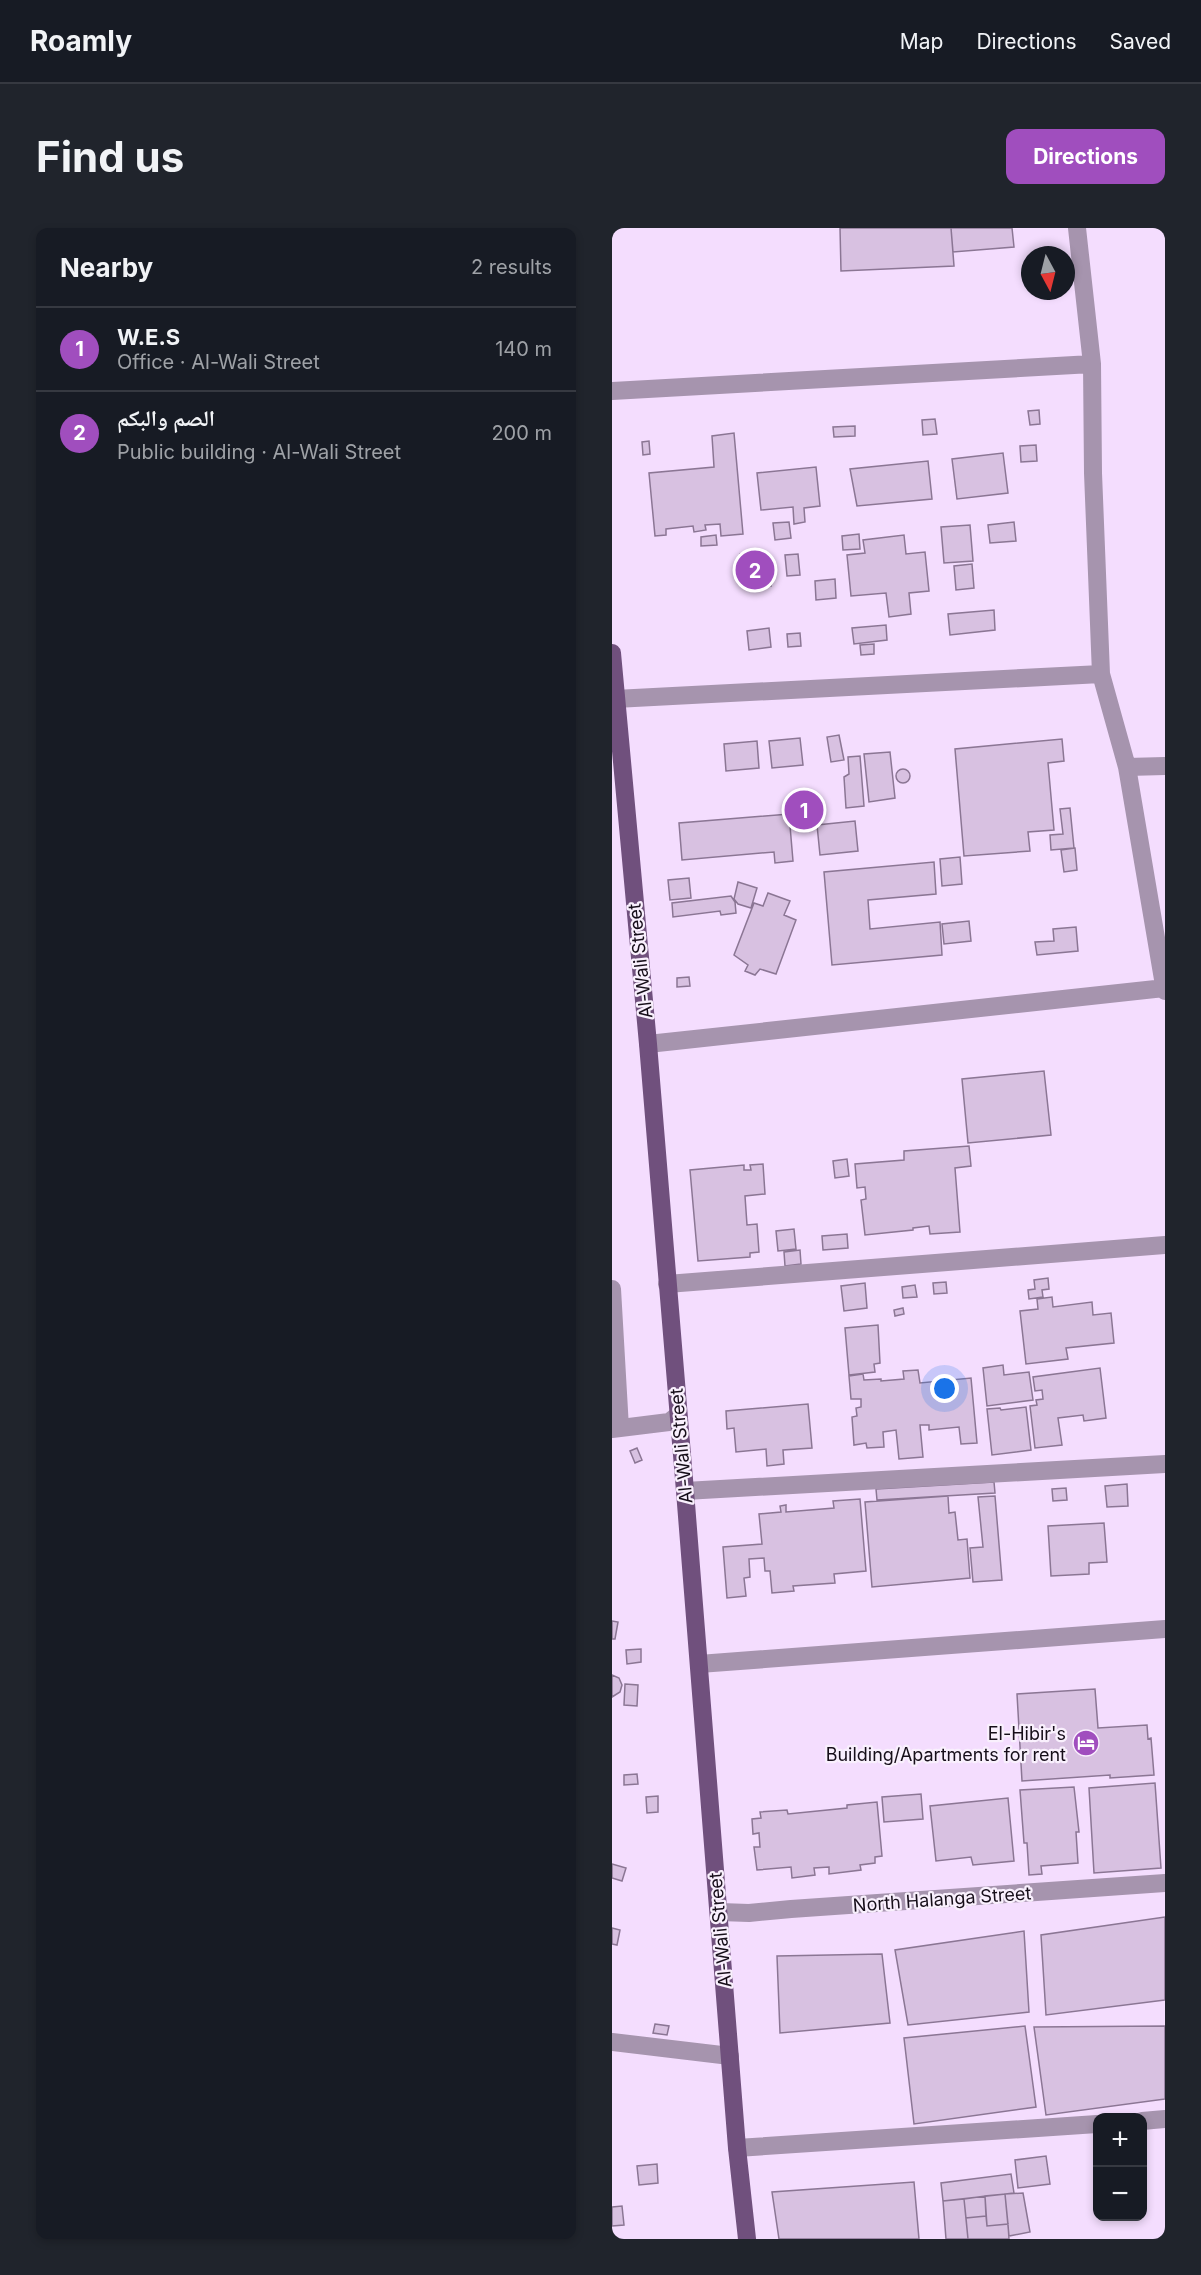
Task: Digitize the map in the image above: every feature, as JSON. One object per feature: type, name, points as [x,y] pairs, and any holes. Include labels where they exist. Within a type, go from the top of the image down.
[{"type":"main road","name":"Al-Wali Street","points":[[612,652],[648,1044],[667,1284],[673,1419],[685,1491],[737,2148],[747,2239]]},
{"type":"street","points":[[648,1044],[1165,989],[1127,767],[1101,674],[1093,473],[1092,364],[1077,228]]},
{"type":"street","points":[[612,392],[1092,364]]},
{"type":"street","points":[[615,699],[1101,674]]},
{"type":"street","points":[[1127,767],[1165,766]]},
{"type":"street","points":[[667,1284],[1165,1245]]},
{"type":"street","points":[[612,1289],[616,1428],[641,1426],[673,1419]]},
{"type":"street","points":[[685,1491],[1165,1464]]},
{"type":"street","points":[[699,1664],[1165,1629]]},
{"type":"street","name":"North Halanga Street","points":[[720,1912],[749,1913],[1165,1883]]},
{"type":"street","points":[[612,2042],[730,2056]]},
{"type":"street","points":[[1147,2121],[1165,2119]]},
{"type":"street","points":[[737,2148],[1093,2124]]},
{"type":"building","points":[[840,228],[951,228],[954,266],[841,271]]},
{"type":"building","points":[[951,228],[1012,228],[1014,247],[953,252]]},
{"type":"building","points":[[1039,410],[1040,424],[1030,425],[1028,411]]},
{"type":"building","points":[[935,419],[937,434],[923,435],[922,420]]},
{"type":"building","points":[[855,426],[855,436],[834,437],[833,427]]},
{"type":"building","points":[[734,433],[743,534],[721,536],[720,524],[705,525],[706,530],[694,532],[693,526],[666,529],[666,535],[655,536],[649,473],[714,467],[712,436]]},
{"type":"building","points":[[649,441],[650,454],[643,455],[642,442]]},
{"type":"building","points":[[1036,445],[1037,461],[1021,462],[1020,446]]},
{"type":"building","points":[[1003,453],[1008,493],[957,499],[952,459]]},
{"type":"building","points":[[928,461],[932,499],[857,506],[850,469]]},
{"type":"building","points":[[816,467],[820,506],[804,508],[805,522],[794,524],[793,507],[761,510],[757,473]]},
{"type":"building","points":[[789,522],[791,538],[775,540],[773,523]]},
{"type":"building","points":[[1014,522],[1016,541],[990,543],[988,525]]},
{"type":"building","points":[[970,525],[973,561],[944,563],[941,527]]},
{"type":"building","points":[[859,534],[860,549],[843,550],[842,536]]},
{"type":"building","points":[[716,535],[717,545],[701,546],[701,537]]},
{"type":"building","points":[[904,535],[906,554],[925,552],[929,591],[909,593],[911,614],[889,617],[886,593],[851,596],[847,555],[865,553],[863,540]]},
{"type":"building","points":[[767,552],[771,586],[743,588],[740,554]]},
{"type":"building","points":[[798,554],[800,575],[787,576],[785,555]]},
{"type":"building","points":[[972,564],[974,588],[956,590],[954,566]]},
{"type":"building","points":[[835,579],[836,598],[816,600],[815,581]]},
{"type":"building","points":[[994,610],[995,630],[950,635],[948,614]]},
{"type":"building","points":[[886,625],[887,640],[854,644],[852,628]]},
{"type":"building","points":[[769,628],[771,647],[749,650],[747,631]]},
{"type":"building","points":[[800,633],[801,646],[788,647],[787,634]]},
{"type":"building","points":[[874,644],[874,654],[861,655],[860,645]]},
{"type":"building","points":[[839,735],[844,760],[831,762],[827,737]]},
{"type":"building","points":[[800,738],[803,765],[772,768],[769,741]]},
{"type":"building","points":[[1062,739],[1064,761],[1048,763],[1054,830],[1028,832],[1030,851],[964,856],[955,749]]},
{"type":"building","points":[[757,741],[759,768],[726,771],[724,744]]},
{"type":"building","points":[[890,752],[895,798],[869,802],[864,754]]},
{"type":"building","points":[[860,756],[864,806],[846,808],[844,777],[849,774],[848,757]]},
{"type":"building","points":[[900,769],[906,769],[910,776],[906,783],[900,783],[896,779],[896,773]]},
{"type":"building","points":[[1070,808],[1074,848],[1051,850],[1050,835],[1063,834],[1060,809]]},
{"type":"building","points":[[789,814],[793,861],[775,863],[774,852],[682,860],[679,823]]},
{"type":"building","points":[[855,821],[858,851],[820,855],[817,825]]},
{"type":"building","points":[[1075,848],[1077,870],[1064,872],[1061,850]]},
{"type":"building","points":[[960,857],[962,884],[942,886],[940,859]]},
{"type":"building","points":[[934,862],[936,894],[868,900],[870,929],[940,922],[942,955],[832,965],[824,872]]},
{"type":"building","points":[[689,878],[691,898],[670,900],[668,880]]},
{"type":"building","points":[[738,882],[757,888],[751,908],[738,904],[734,899]]},
{"type":"building","points":[[768,893],[790,901],[784,915],[796,920],[776,974],[760,969],[755,975],[745,971],[748,965],[734,955],[754,903],[763,906]]},
{"type":"building","points":[[731,896],[735,902],[736,913],[721,915],[720,911],[673,917],[672,903]]},
{"type":"building","points":[[969,921],[971,941],[944,944],[942,924]]},
{"type":"building","points":[[1076,927],[1078,951],[1037,955],[1035,942],[1054,941],[1053,929]]},
{"type":"building","points":[[689,977],[690,986],[677,987],[677,978]]},
{"type":"building","points":[[1044,1071],[1051,1135],[968,1143],[962,1079]]},
{"type":"building","points":[[969,1146],[971,1166],[955,1168],[960,1232],[930,1234],[929,1226],[865,1235],[861,1200],[866,1199],[865,1187],[857,1188],[855,1164],[904,1160],[904,1151]]},
{"type":"building","points":[[847,1159],[849,1176],[835,1178],[833,1161]]},
{"type":"building","points":[[763,1164],[765,1194],[745,1196],[747,1225],[757,1224],[759,1252],[750,1253],[750,1257],[698,1261],[690,1170],[744,1165],[744,1170],[751,1170],[750,1165]]},
{"type":"building","points":[[794,1229],[796,1249],[778,1251],[776,1231]]},
{"type":"building","points":[[847,1234],[848,1248],[823,1250],[822,1236]]},
{"type":"building","points":[[800,1250],[801,1264],[785,1266],[784,1252]]},
{"type":"building","points":[[1048,1278],[1049,1289],[1042,1290],[1043,1297],[1029,1299],[1028,1290],[1035,1289],[1034,1280]]},
{"type":"building","points":[[946,1282],[947,1293],[934,1294],[933,1283]]},
{"type":"building","points":[[865,1283],[867,1308],[844,1311],[841,1286]]},
{"type":"building","points":[[915,1285],[917,1297],[903,1298],[902,1287]]},
{"type":"building","points":[[1052,1297],[1053,1307],[1092,1302],[1093,1315],[1111,1313],[1114,1343],[1066,1348],[1068,1359],[1026,1364],[1020,1311],[1038,1309],[1037,1299]]},
{"type":"building","points":[[903,1308],[904,1314],[895,1316],[894,1310]]},
{"type":"building","points":[[878,1325],[880,1363],[874,1364],[875,1372],[849,1375],[845,1328]]},
{"type":"building","points":[[1003,1365],[1004,1375],[1029,1372],[1033,1400],[987,1406],[983,1368]]},
{"type":"building","points":[[1100,1368],[1106,1418],[1084,1421],[1083,1415],[1058,1418],[1062,1445],[1035,1448],[1030,1406],[1037,1405],[1036,1400],[1043,1399],[1042,1390],[1035,1391],[1033,1377]]},
{"type":"building","points":[[918,1370],[920,1383],[971,1378],[977,1443],[961,1444],[959,1427],[929,1430],[929,1425],[920,1425],[923,1457],[899,1459],[896,1430],[883,1432],[884,1447],[867,1448],[866,1443],[854,1445],[852,1417],[857,1416],[856,1408],[861,1407],[861,1399],[851,1399],[849,1376],[863,1374],[864,1380],[881,1379],[881,1381],[904,1379],[903,1371]]},
{"type":"building","points":[[808,1404],[812,1448],[783,1450],[784,1464],[767,1466],[766,1449],[736,1452],[734,1428],[727,1429],[726,1411]]},
{"type":"building","points":[[1026,1407],[1031,1450],[992,1455],[987,1409]]},
{"type":"building","points":[[637,1448],[642,1460],[635,1463],[630,1451]]},
{"type":"building","points":[[994,1482],[995,1493],[877,1500],[876,1489]]},
{"type":"building","points":[[1127,1484],[1128,1506],[1107,1507],[1105,1486]]},
{"type":"building","points":[[1066,1488],[1067,1500],[1053,1501],[1052,1489]]},
{"type":"building","points":[[948,1496],[949,1513],[955,1512],[958,1540],[967,1539],[970,1578],[872,1587],[865,1502]]},
{"type":"building","points":[[995,1496],[1002,1580],[973,1582],[970,1548],[983,1547],[978,1497]]},
{"type":"building","points":[[860,1499],[866,1571],[834,1574],[835,1583],[793,1586],[794,1591],[772,1593],[770,1571],[765,1571],[764,1558],[749,1559],[750,1577],[744,1578],[746,1596],[727,1598],[723,1547],[762,1544],[759,1514],[781,1512],[780,1506],[786,1505],[786,1512],[834,1508],[833,1501]]},
{"type":"building","points":[[1104,1523],[1107,1562],[1089,1563],[1089,1574],[1051,1576],[1048,1526]]},
{"type":"building","points":[[612,1621],[618,1622],[615,1639],[612,1639]]},
{"type":"building","points":[[641,1649],[641,1662],[627,1664],[626,1650]]},
{"type":"building","points":[[612,1675],[619,1678],[622,1685],[620,1692],[612,1697]]},
{"type":"building","points":[[625,1684],[638,1685],[637,1706],[624,1705]]},
{"type":"building","points":[[1095,1689],[1098,1728],[1147,1725],[1148,1739],[1151,1738],[1154,1775],[1110,1778],[1110,1775],[1022,1781],[1017,1694]]},
{"type":"building","points":[[637,1774],[638,1784],[624,1785],[624,1775]]},
{"type":"building","points":[[1155,1783],[1161,1868],[1094,1873],[1089,1788]]},
{"type":"building","points":[[1074,1787],[1079,1832],[1076,1832],[1078,1863],[1041,1866],[1042,1874],[1029,1875],[1020,1790]]},
{"type":"building","points":[[921,1794],[923,1819],[884,1822],[882,1797]]},
{"type":"building","points":[[658,1796],[658,1812],[647,1813],[646,1797]]},
{"type":"building","points":[[1008,1798],[1014,1861],[973,1865],[971,1857],[936,1861],[930,1806]]},
{"type":"building","points":[[877,1802],[882,1856],[875,1857],[875,1863],[860,1865],[861,1870],[829,1874],[829,1867],[814,1868],[815,1875],[792,1878],[791,1867],[757,1870],[754,1847],[760,1847],[759,1833],[753,1834],[752,1819],[761,1818],[760,1812],[787,1810],[788,1814],[847,1808],[847,1805]]},
{"type":"building","points":[[612,1864],[626,1868],[622,1881],[612,1878]]},
{"type":"building","points":[[1165,1917],[1165,2000],[1046,2015],[1041,1935]]},
{"type":"building","points":[[612,1928],[620,1930],[617,1945],[612,1944]]},
{"type":"building","points":[[1024,1931],[1029,2012],[908,2025],[895,1950]]},
{"type":"building","points":[[882,1954],[890,2023],[780,2033],[777,1956]]},
{"type":"building","points":[[655,2024],[669,2026],[667,2035],[653,2033]]},
{"type":"building","points":[[1025,2026],[1036,2107],[914,2124],[904,2038]]},
{"type":"building","points":[[1165,2026],[1165,2099],[1046,2115],[1034,2027]]},
{"type":"building","points":[[1046,2156],[1050,2184],[1018,2188],[1015,2160]]},
{"type":"building","points":[[657,2164],[658,2183],[639,2185],[637,2166]]},
{"type":"building","points":[[1011,2174],[1014,2193],[943,2201],[941,2183]]},
{"type":"building","points":[[914,2182],[919,2239],[779,2239],[772,2192]]},
{"type":"building","points":[[1023,2193],[1030,2232],[1009,2236],[1005,2194]]},
{"type":"building","points":[[1005,2194],[1008,2224],[987,2226],[985,2196]]},
{"type":"building","points":[[985,2196],[986,2216],[966,2218],[964,2199]]},
{"type":"building","points":[[964,2199],[968,2239],[946,2239],[943,2201]]},
{"type":"building","points":[[622,2206],[624,2225],[612,2226],[612,2207]]},
{"type":"building","points":[[986,2216],[987,2226],[1008,2224],[1009,2239],[968,2239],[966,2218]]},
{"type":"place","name":"الصم والبكم","points":[[755,570]]},
{"type":"place","name":"W.E.S","points":[[804,810]]},
{"type":"place","name":"El-Hibir's Building/Apartments for rent","points":[[1086,1743]]}]
